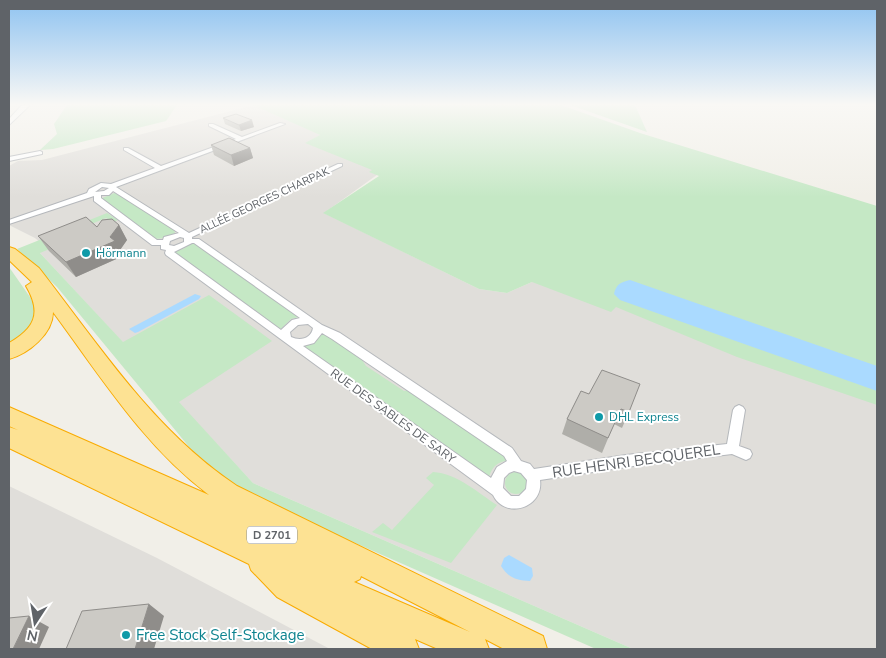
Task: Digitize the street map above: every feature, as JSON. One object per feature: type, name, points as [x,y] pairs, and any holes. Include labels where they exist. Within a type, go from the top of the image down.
[{"type":"highway","points":[[9,252],[33,272],[164,442],[205,479],[261,511],[535,648]]},
{"type":"highway","points":[[9,262],[20,268],[40,292],[46,312],[38,330],[9,352]]},
{"type":"highway","name":"D 2701","points":[[9,416],[209,508],[535,648]]},
{"type":"highway","name":"D 2701","points":[[9,437],[255,553],[473,649]]},
{"type":"highway","points":[[255,553],[286,588],[403,649]]},
{"type":"street","points":[[235,136],[242,139]]},
{"type":"street","points":[[9,222],[94,194],[251,136]]},
{"type":"street","points":[[126,149],[160,168]]},
{"type":"street","points":[[9,159],[40,153]]},
{"type":"street","name":"ALLÉE GEORGES CHARPAK","points":[[186,237],[340,165]]},
{"type":"street","points":[[113,187],[185,232],[186,237],[180,248],[167,246],[171,237],[186,237],[196,240],[316,325],[336,336],[508,452],[518,467],[531,475],[535,487],[532,494],[525,500],[518,502],[508,500],[497,490],[495,479],[500,471],[509,466],[518,467]]},
{"type":"street","name":"RUE DES SABLES DE SARY","points":[[94,194],[97,199],[155,243],[167,246],[169,253],[497,490]]},
{"type":"street","points":[[9,228],[22,218]]},
{"type":"street","points":[[301,320],[316,325],[317,334],[312,339],[298,343],[288,340],[284,333],[290,325],[301,320]]},
{"type":"street","name":"RUE HENRI BECQUEREL","points":[[531,475],[626,461],[732,449],[739,410]]},
{"type":"street","points":[[732,449],[746,454]]},
{"type":"shaded area","points":[[136,136],[320,136],[306,143],[381,172],[324,213],[479,289],[507,293],[557,271],[877,355],[877,649],[633,649],[253,483],[40,253],[43,245],[35,238],[9,225],[9,166],[18,161],[42,160]]},
{"type":"shaded area","points":[[9,486],[157,558],[330,649],[9,649]]},
{"type":"green space","points":[[55,136],[107,136],[53,149],[40,150]]},
{"type":"green space","points":[[319,136],[649,136],[877,206],[877,405],[737,357],[616,307],[611,312],[532,282],[507,293],[479,289],[323,213],[379,176],[369,172],[372,170],[305,143]]},
{"type":"green space","points":[[117,192],[174,229],[175,233],[165,238],[155,239],[100,199]]},
{"type":"green space","points":[[107,213],[118,220],[113,222],[106,218],[79,229],[83,235],[40,253],[123,342],[209,295],[272,341],[179,402],[253,483],[633,649],[596,649],[237,491],[209,471],[57,287],[17,249]]},
{"type":"green space","points":[[194,242],[299,317],[291,319],[279,331],[171,252],[183,249]]},
{"type":"green space","points":[[9,267],[39,310],[31,329],[9,347]]},
{"type":"green space","points":[[321,331],[358,354],[366,366],[404,391],[408,390],[510,460],[495,466],[488,482],[297,345]]},
{"type":"green space","points":[[433,472],[442,473],[459,480],[497,505],[451,563],[372,532],[383,523],[392,530],[434,485],[426,478]]},
{"type":"green space","points":[[516,472],[524,475],[527,483],[524,491],[516,494],[508,491],[505,483],[508,475]]},
{"type":"water","points":[[630,280],[877,366],[877,391],[620,300],[614,294],[616,288]]},
{"type":"water","points":[[195,294],[201,296],[199,299],[138,332],[135,333],[129,329]]},
{"type":"water","points":[[509,555],[532,568],[533,576],[530,581],[513,578],[504,570],[501,566],[504,558]]},
{"type":"building","points":[[229,138],[250,148],[231,155],[211,145]]},
{"type":"building","points":[[86,217],[97,227],[102,220],[112,219],[119,225],[110,237],[115,241],[66,262],[38,236]]},
{"type":"building","name":"DHL Express","points":[[602,370],[640,384],[629,412],[621,409],[608,438],[567,419],[581,391],[589,394]]},
{"type":"building","points":[[149,604],[135,649],[66,649],[82,611]]},
{"type":"building","points":[[29,616],[13,649],[9,649],[9,618]]},
{"type":"place","name":"Hörmann","points":[[86,253]]},
{"type":"place","name":"DHL Express","points":[[599,417]]},
{"type":"place","name":"Free Stock Self-Stockage","points":[[126,635]]}]
